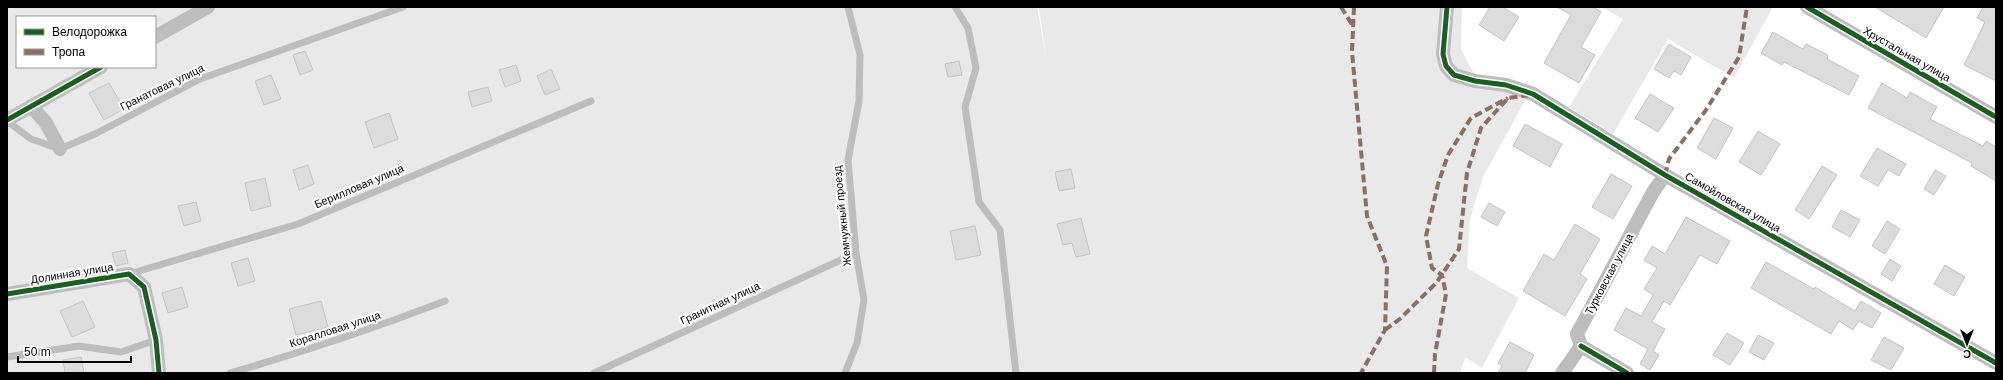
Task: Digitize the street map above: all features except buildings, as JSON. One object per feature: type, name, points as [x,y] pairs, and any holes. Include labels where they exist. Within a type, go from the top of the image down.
[{"type":"street","points":[[156,36],[208,7]]},
{"type":"street","name":"Самойловская улица","points":[[1447,7],[1443,54],[1446,66],[1454,75],[1475,82],[1506,85],[1534,94],[1665,175],[1996,363]]},
{"type":"street","name":"Хрустальная улица","points":[[1807,7],[1996,117]]},
{"type":"street","points":[[7,120],[99,68]]},
{"type":"street","points":[[31,106],[46,123],[60,149]]},
{"type":"street","name":"Турковская улица","points":[[1581,346],[1577,334],[1653,192],[1665,175]]},
{"type":"street","name":"Долинная улица","points":[[7,294],[129,274],[144,287],[156,340],[159,373]]},
{"type":"street","points":[[1562,373],[1581,346],[1628,373]]},
{"type":"lane","name":"Гранатовая улица","points":[[60,149],[97,133],[200,79],[403,7]]},
{"type":"lane","name":"Жемчужный проезд","points":[[845,373],[857,343],[864,300],[856,253],[848,160],[859,101],[860,56],[848,7]]},
{"type":"lane","points":[[955,7],[968,28],[976,68],[964,107],[979,202],[1000,230],[1016,373]]},
{"type":"lane","name":"Берилловая улица","points":[[129,274],[298,224],[591,101]]},
{"type":"lane","points":[[7,120],[31,139],[60,149]]},
{"type":"lane","name":"Гранитная улица","points":[[594,373],[856,253]]},
{"type":"lane","name":"Коралловая улица","points":[[230,373],[281,359],[386,324],[445,301]]},
{"type":"lane","points":[[7,357],[79,346],[121,352],[156,340]]},
{"type":"shaded area","points":[[7,7],[211,7],[156,37],[156,16],[16,16],[16,68],[101,68],[7,120]]},
{"type":"shaded area","points":[[217,7],[1037,7],[1046,56],[1039,7],[1462,7],[1461,49],[1475,76],[1477,89],[1503,90],[1526,99],[1483,177],[1470,219],[1467,268],[1519,298],[1482,368],[1465,357],[1460,373],[7,373],[7,128],[111,68],[156,68],[156,42]]},
{"type":"shaded area","points":[[1601,7],[1773,7],[1734,78],[1668,39],[1613,134],[1569,107],[1623,19]]},
{"type":"marked path","points":[[1341,7],[1353,26]]},
{"type":"marked path","points":[[1354,7],[1352,52],[1367,216],[1387,266],[1385,330],[1361,373]]},
{"type":"marked path","points":[[1665,175],[1669,159],[1706,110],[1739,57],[1747,7]]},
{"type":"marked path","points":[[1385,330],[1401,318],[1437,282],[1459,249],[1467,173],[1481,128],[1508,98],[1529,95]]},
{"type":"marked path","points":[[1434,373],[1435,354],[1446,294],[1442,275],[1432,268],[1426,236],[1438,184],[1448,155],[1471,118],[1508,98]]},
{"type":"cycle path","points":[[1447,7],[1443,54],[1446,66],[1454,75],[1475,81],[1506,85],[1533,94],[1665,175],[1996,363]]},
{"type":"cycle path","points":[[1807,7],[1996,117]]},
{"type":"cycle path","points":[[7,120],[99,68]]},
{"type":"cycle path","points":[[7,294],[129,274],[144,287],[156,340],[159,373]]},
{"type":"cycle path","points":[[1581,346],[1627,373]]}]
